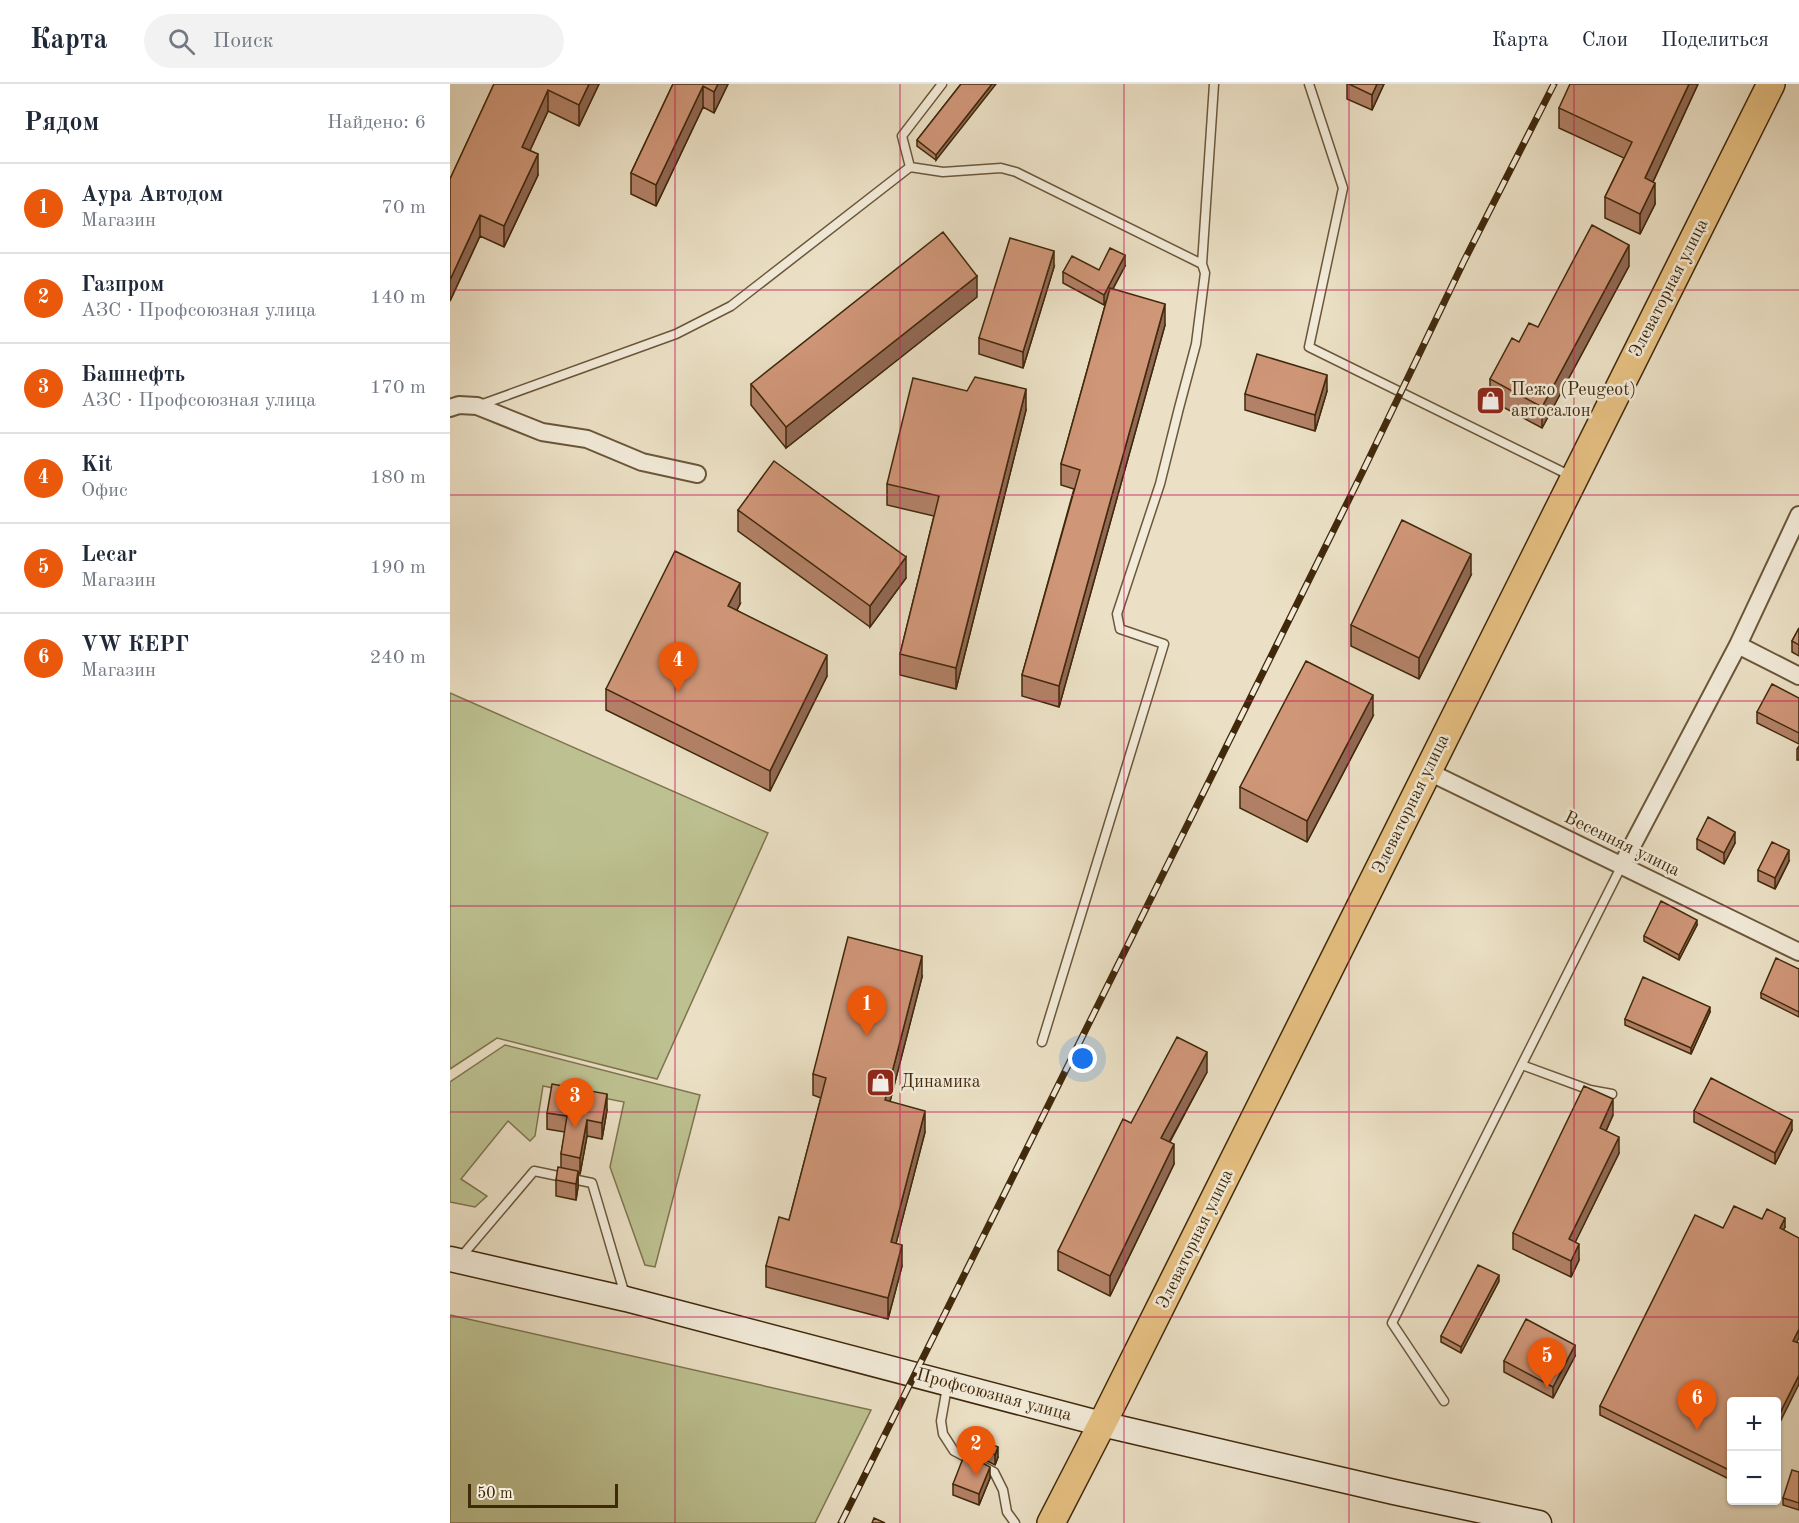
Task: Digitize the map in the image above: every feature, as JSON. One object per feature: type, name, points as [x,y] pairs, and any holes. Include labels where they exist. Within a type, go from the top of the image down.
[{"type":"main road","name":"Элеваторная улица","points":[[1051,1523],[1771,84]]},
{"type":"main road","name":"Профсоюзная улица","points":[[454,1260],[626,1299],[1102,1424],[1394,1492],[1539,1523]]},
{"type":"street","points":[[450,408],[459,405],[477,406],[542,432],[587,439],[642,462],[697,474]]},
{"type":"street","points":[[1622,865],[1738,645],[1799,515]]},
{"type":"street","points":[[1738,645],[1799,676]]},
{"type":"street","name":"Весенняя улица","points":[[1427,771],[1799,952]]},
{"type":"lane","points":[[910,167],[903,136],[942,84]]},
{"type":"lane","points":[[1042,1042],[1164,644],[1119,629],[1117,614],[1160,484],[1193,355],[1205,273],[1202,264],[1214,84]]},
{"type":"lane","points":[[1309,84],[1343,188],[1309,347],[1574,477]]},
{"type":"lane","points":[[477,406],[676,334],[731,306],[910,167],[943,172],[1001,168],[1016,172],[1202,264]]},
{"type":"lane","points":[[1444,1401],[1392,1323],[1622,865]]},
{"type":"lane","points":[[1522,1065],[1590,1090],[1612,1094]]},
{"type":"lane","points":[[454,1260],[534,1171],[592,1183],[626,1299]]},
{"type":"lane","points":[[948,1383],[941,1421],[943,1434],[954,1451],[994,1472],[1003,1490],[1007,1512],[1016,1523]]},
{"type":"green space","points":[[450,693],[768,833],[657,1079],[497,1038],[450,1069]]},
{"type":"green space","points":[[505,1045],[700,1095],[655,1267],[645,1265],[610,1167],[624,1102],[543,1086],[535,1136],[530,1141],[508,1121],[461,1179],[487,1196],[475,1207],[450,1202],[450,1082]]},
{"type":"green space","points":[[450,1315],[871,1410],[815,1523],[450,1523]]},
{"type":"building","points":[[494,84],[589,84],[579,105],[548,90],[522,147],[538,154],[504,226],[480,215],[450,280],[450,179]]},
{"type":"building","points":[[673,84],[718,84],[714,92],[703,86],[656,185],[631,173]]},
{"type":"building","points":[[961,84],[992,84],[936,155],[917,140]]},
{"type":"building","points":[[1349,84],[1377,84],[1372,95]]},
{"type":"building","points":[[1570,84],[1689,84],[1645,178],[1655,183],[1640,214],[1605,197],[1632,142],[1559,108]]},
{"type":"building","points":[[1592,225],[1629,245],[1542,407],[1490,379],[1512,338],[1519,342],[1529,323],[1538,327]]},
{"type":"building","points":[[943,232],[977,276],[786,427],[751,384]]},
{"type":"building","points":[[1010,238],[1054,251],[1023,352],[979,338]]},
{"type":"building","points":[[1110,248],[1125,255],[1104,295],[1063,272],[1072,256],[1099,270]]},
{"type":"building","points":[[1110,288],[1165,304],[1059,686],[1022,675],[1080,470],[1061,464]]},
{"type":"building","points":[[1257,354],[1327,375],[1315,415],[1245,394]]},
{"type":"building","points":[[975,377],[1026,389],[956,668],[900,654],[939,496],[887,484],[913,378],[967,391]]},
{"type":"building","points":[[774,461],[906,557],[870,606],[738,510]]},
{"type":"building","points":[[1402,520],[1471,554],[1419,658],[1351,625]]},
{"type":"building","points":[[675,551],[740,583],[728,606],[827,655],[770,771],[606,689]]},
{"type":"building","points":[[1799,628],[1799,645],[1792,641]]},
{"type":"building","points":[[1306,661],[1373,695],[1307,821],[1240,787]]},
{"type":"building","points":[[1772,684],[1799,698],[1799,733],[1757,712]]},
{"type":"building","points":[[1708,817],[1735,832],[1724,853],[1697,839]]},
{"type":"building","points":[[1772,842],[1789,850],[1775,878],[1758,870]]},
{"type":"building","points":[[1661,901],[1697,920],[1679,955],[1644,936]]},
{"type":"building","points":[[848,937],[922,956],[885,1100],[925,1111],[891,1242],[902,1245],[888,1298],[766,1266],[779,1217],[789,1220],[826,1078],[813,1074]]},
{"type":"building","points":[[1776,958],[1799,969],[1799,1012],[1761,993]]},
{"type":"building","points":[[1643,977],[1710,1007],[1691,1048],[1625,1019]]},
{"type":"building","points":[[1177,1037],[1207,1052],[1161,1138],[1174,1144],[1110,1276],[1058,1251],[1123,1119],[1131,1123]]},
{"type":"building","points":[[1711,1078],[1792,1120],[1775,1153],[1694,1111]]},
{"type":"building","points":[[552,1084],[607,1094],[602,1123],[587,1120],[580,1158],[561,1154],[567,1116],[547,1113]]},
{"type":"building","points":[[1584,1086],[1613,1099],[1600,1128],[1619,1137],[1569,1239],[1579,1244],[1571,1261],[1513,1233]]},
{"type":"building","points":[[558,1167],[578,1171],[576,1184],[556,1180]]},
{"type":"building","points":[[1734,1206],[1762,1219],[1767,1209],[1785,1218],[1780,1228],[1799,1238],[1799,1329],[1793,1341],[1799,1343],[1799,1375],[1781,1411],[1781,1397],[1727,1397],[1727,1469],[1600,1406],[1695,1215],[1723,1228]]},
{"type":"building","points":[[1478,1265],[1499,1275],[1461,1347],[1441,1336]]},
{"type":"building","points":[[1526,1319],[1575,1345],[1553,1387],[1504,1361]]},
{"type":"building","points":[[972,1437],[998,1447],[995,1455],[970,1441]]},
{"type":"building","points":[[965,1453],[990,1467],[979,1494],[953,1484]]},
{"type":"building","points":[[1792,1470],[1799,1472],[1799,1503],[1783,1498]]},
{"type":"building","points":[[874,1518],[885,1523],[872,1523]]},
{"type":"railway","points":[[841,1523],[1362,473],[1464,261],[1554,84]]},
{"type":"place","name":"Пежо (Peugeot) автосалон","points":[[1490,400]]},
{"type":"place","name":"Kit","points":[[678,692]]},
{"type":"place","name":"Аура Автодом","points":[[867,1036]]},
{"type":"place","name":"Динамика","points":[[880,1082]]},
{"type":"place","name":"Башнефть","points":[[575,1128]]},
{"type":"place","name":"Lecar","points":[[1547,1388]]},
{"type":"place","name":"VW КЕРГ","points":[[1697,1430]]},
{"type":"place","name":"Газпром","points":[[976,1476]]}]
